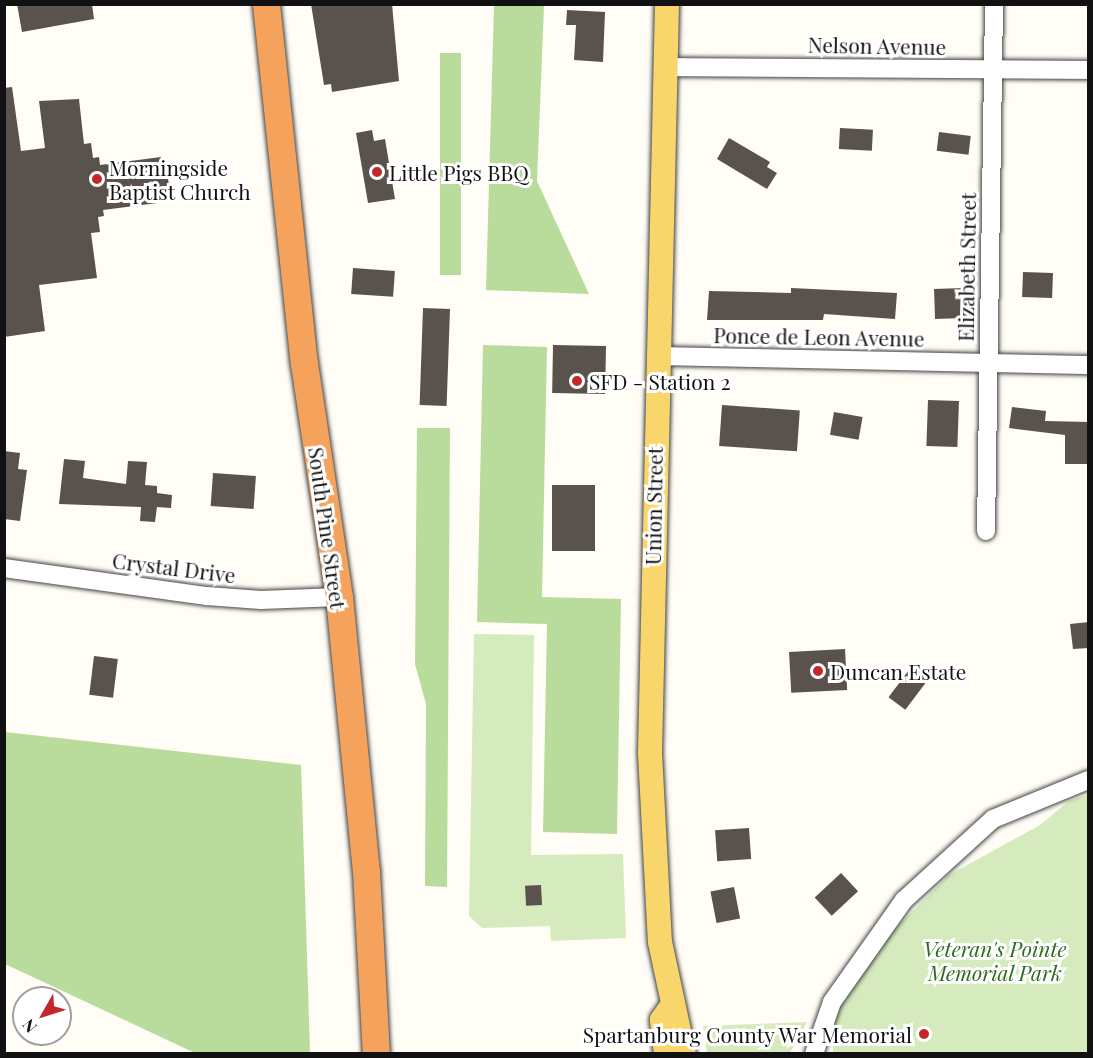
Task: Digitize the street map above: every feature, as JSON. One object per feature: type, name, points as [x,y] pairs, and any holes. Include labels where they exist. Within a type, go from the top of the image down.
[{"type":"highway","name":"South Pine Street","points":[[266,4],[304,363],[339,597],[366,871],[376,1053]]},
{"type":"main road","name":"Union Street","points":[[667,4],[656,356],[650,753],[660,942],[671,1007],[684,1053]]},
{"type":"main road","name":"Union Street","points":[[666,1053],[662,1020],[671,1007]]},
{"type":"street","name":"Elizabeth Street","points":[[986,531],[994,4]]},
{"type":"street","name":"Nelson Avenue","points":[[664,67],[1089,70]]},
{"type":"street","name":"Ponce de Leon Avenue","points":[[656,356],[1089,365]]},
{"type":"street","name":"Crystal Drive","points":[[4,568],[207,596],[261,600],[339,597]]},
{"type":"street","points":[[813,1053],[832,1002],[904,900],[993,819],[1089,780]]},
{"type":"green space","points":[[494,5],[544,5],[537,181],[589,294],[486,290]]},
{"type":"green space","points":[[440,53],[461,53],[461,275],[440,275]]},
{"type":"green space","points":[[483,345],[547,347],[542,597],[621,599],[617,834],[543,832],[547,624],[477,622]]},
{"type":"green space","points":[[417,428],[450,428],[447,887],[425,886],[426,704],[415,664]]},
{"type":"green space","points":[[474,634],[534,635],[531,855],[623,854],[626,938],[551,941],[550,926],[482,928],[469,916]]},
{"type":"green space","points":[[5,732],[301,765],[310,1053],[195,1053],[72,995],[72,986],[52,986],[5,964]]},
{"type":"green space","name":"Veteran's Pointe Memorial Park","points":[[1088,795],[1088,1053],[833,1054],[833,1023],[844,998],[886,938],[949,875],[1040,825],[1069,801]]},
{"type":"green space","points":[[807,1022],[790,1053],[707,1053],[703,1026]]},
{"type":"building","points":[[17,4],[92,4],[94,19],[22,32]]},
{"type":"building","points":[[311,4],[392,4],[399,81],[332,92],[331,84],[324,85]]},
{"type":"building","points":[[567,10],[605,12],[603,62],[574,60],[576,25],[566,25]]},
{"type":"building","name":"Morningside Baptist Church","points":[[12,87],[21,151],[45,148],[39,101],[79,99],[84,144],[91,143],[93,158],[99,157],[100,165],[161,157],[161,163],[166,162],[170,194],[164,195],[165,202],[103,210],[104,216],[98,217],[100,232],[91,233],[97,278],[39,285],[45,331],[4,337],[4,88]]},
{"type":"building","points":[[840,128],[873,130],[872,151],[839,149]]},
{"type":"building","name":"Little Pigs BBQ","points":[[372,130],[374,141],[385,139],[395,199],[368,203],[356,133]]},
{"type":"building","points":[[939,132],[971,136],[968,155],[937,151]]},
{"type":"building","points":[[729,138],[770,162],[767,167],[777,173],[767,189],[717,159]]},
{"type":"building","points":[[353,268],[395,271],[393,297],[351,294]]},
{"type":"building","points":[[1023,272],[1053,273],[1052,298],[1022,297]]},
{"type":"building","points":[[791,288],[897,293],[895,319],[824,314],[823,320],[707,320],[709,291],[791,293]]},
{"type":"building","points":[[963,288],[964,318],[935,319],[934,289]]},
{"type":"building","points":[[423,308],[450,309],[447,406],[420,405]]},
{"type":"building","name":"SFD - Station 2","points":[[553,345],[606,346],[605,394],[552,393]]},
{"type":"building","points":[[928,400],[959,401],[957,447],[926,446]]},
{"type":"building","points":[[722,405],[800,410],[797,451],[719,446]]},
{"type":"building","points":[[1012,407],[1046,411],[1045,421],[1089,422],[1089,464],[1065,464],[1065,435],[1009,428]]},
{"type":"building","points":[[834,412],[863,417],[859,440],[830,435]]},
{"type":"building","points":[[4,451],[20,453],[18,469],[27,470],[20,521],[4,519]]},
{"type":"building","points":[[64,459],[85,461],[83,478],[126,484],[128,461],[147,462],[145,485],[157,486],[157,493],[172,495],[171,508],[157,507],[155,522],[140,521],[141,507],[59,504]]},
{"type":"building","points":[[213,473],[256,476],[254,509],[211,506]]},
{"type":"building","points":[[552,485],[595,485],[595,551],[552,551]]},
{"type":"building","points":[[1089,622],[1089,648],[1073,649],[1070,624]]},
{"type":"building","name":"Duncan Estate","points":[[845,649],[847,690],[791,693],[789,652]]},
{"type":"building","points":[[94,656],[118,659],[113,698],[89,695]]},
{"type":"building","points":[[915,662],[932,675],[905,710],[889,697]]},
{"type":"building","points":[[749,828],[751,859],[717,861],[715,830]]},
{"type":"building","points":[[841,873],[858,891],[832,916],[815,898]]},
{"type":"building","points":[[541,885],[542,905],[526,906],[525,886]]},
{"type":"building","points":[[734,887],[740,918],[717,923],[710,892]]},
{"type":"place","name":"Little Pigs BBQ","points":[[377,172]]},
{"type":"place","name":"Morningside Baptist Church","points":[[97,179]]},
{"type":"place","name":"SFD - Station 2","points":[[577,381]]},
{"type":"place","name":"Duncan Estate","points":[[818,671]]},
{"type":"place","name":"Spartanburg County War Memorial","points":[[924,1034]]}]
